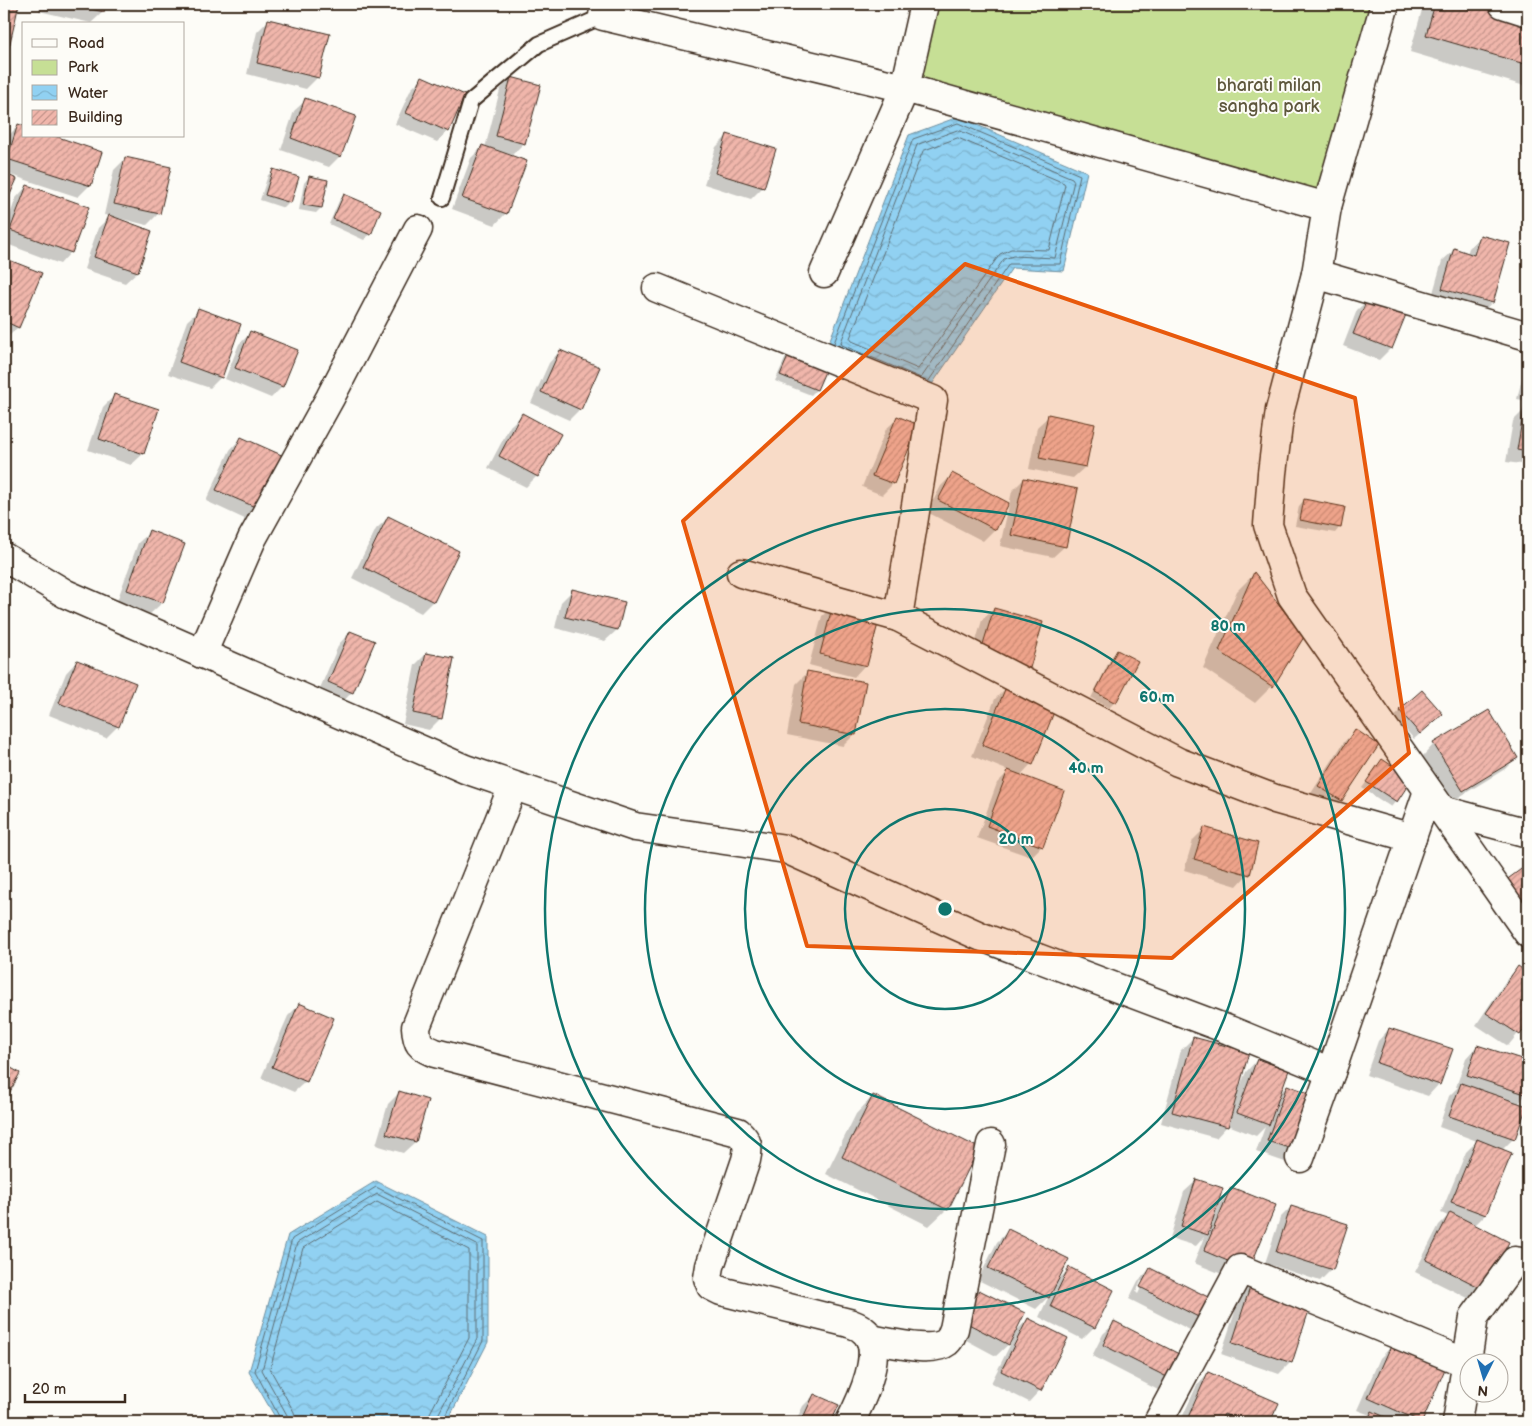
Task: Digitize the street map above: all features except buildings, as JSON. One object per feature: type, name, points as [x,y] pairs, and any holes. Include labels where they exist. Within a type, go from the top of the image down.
[{"type":"street","points":[[824,273],[905,88],[924,4]]},
{"type":"street","points":[[1385,4],[1327,207],[1316,274],[1280,410],[1268,525],[1292,596],[1528,933]]},
{"type":"street","points":[[1504,4],[1528,12]]},
{"type":"street","points":[[604,10],[905,88],[1327,207]]},
{"type":"street","points":[[202,654],[252,539],[330,398],[418,228]]},
{"type":"street","points":[[1316,274],[1528,336]]},
{"type":"street","points":[[656,288],[933,400],[898,617]]},
{"type":"street","points":[[4,557],[66,594],[465,770],[635,827],[786,849],[982,936],[1229,1030],[1331,1072]]},
{"type":"street","points":[[740,573],[898,617],[1178,762],[1275,799],[1412,838]]},
{"type":"street","points":[[513,786],[416,1027],[417,1041],[423,1048],[435,1053],[738,1132],[746,1139],[749,1147],[746,1160],[710,1266],[708,1278],[711,1286],[721,1291],[849,1323],[864,1331],[870,1339],[870,1373],[850,1422]]},
{"type":"street","points":[[1435,801],[1528,833]]},
{"type":"street","points":[[1300,1158],[1412,838],[1435,801]]},
{"type":"street","points":[[870,1339],[924,1348],[939,1347],[950,1341],[991,1144]]},
{"type":"street","points":[[1468,1354],[1474,1317],[1515,1261],[1528,1262]]},
{"type":"street","points":[[1158,1422],[1240,1269],[1460,1361]]},
{"type":"street","points":[[1457,1422],[1460,1402]]},
{"type":"lane","points":[[442,198],[471,101],[539,44],[604,10]]},
{"type":"highlighted area","points":[[965,264],[1355,398],[1409,753],[1172,958],[807,946],[683,521]]},
{"type":"green space","name":"bharati milan sangha park","points":[[924,4],[1398,4],[1327,207],[905,88]]},
{"type":"water","points":[[958,117],[1087,172],[1064,271],[1012,268],[926,393],[826,350],[909,135]]},
{"type":"water","points":[[376,1181],[488,1237],[488,1342],[447,1422],[278,1422],[249,1372],[288,1235]]}]
